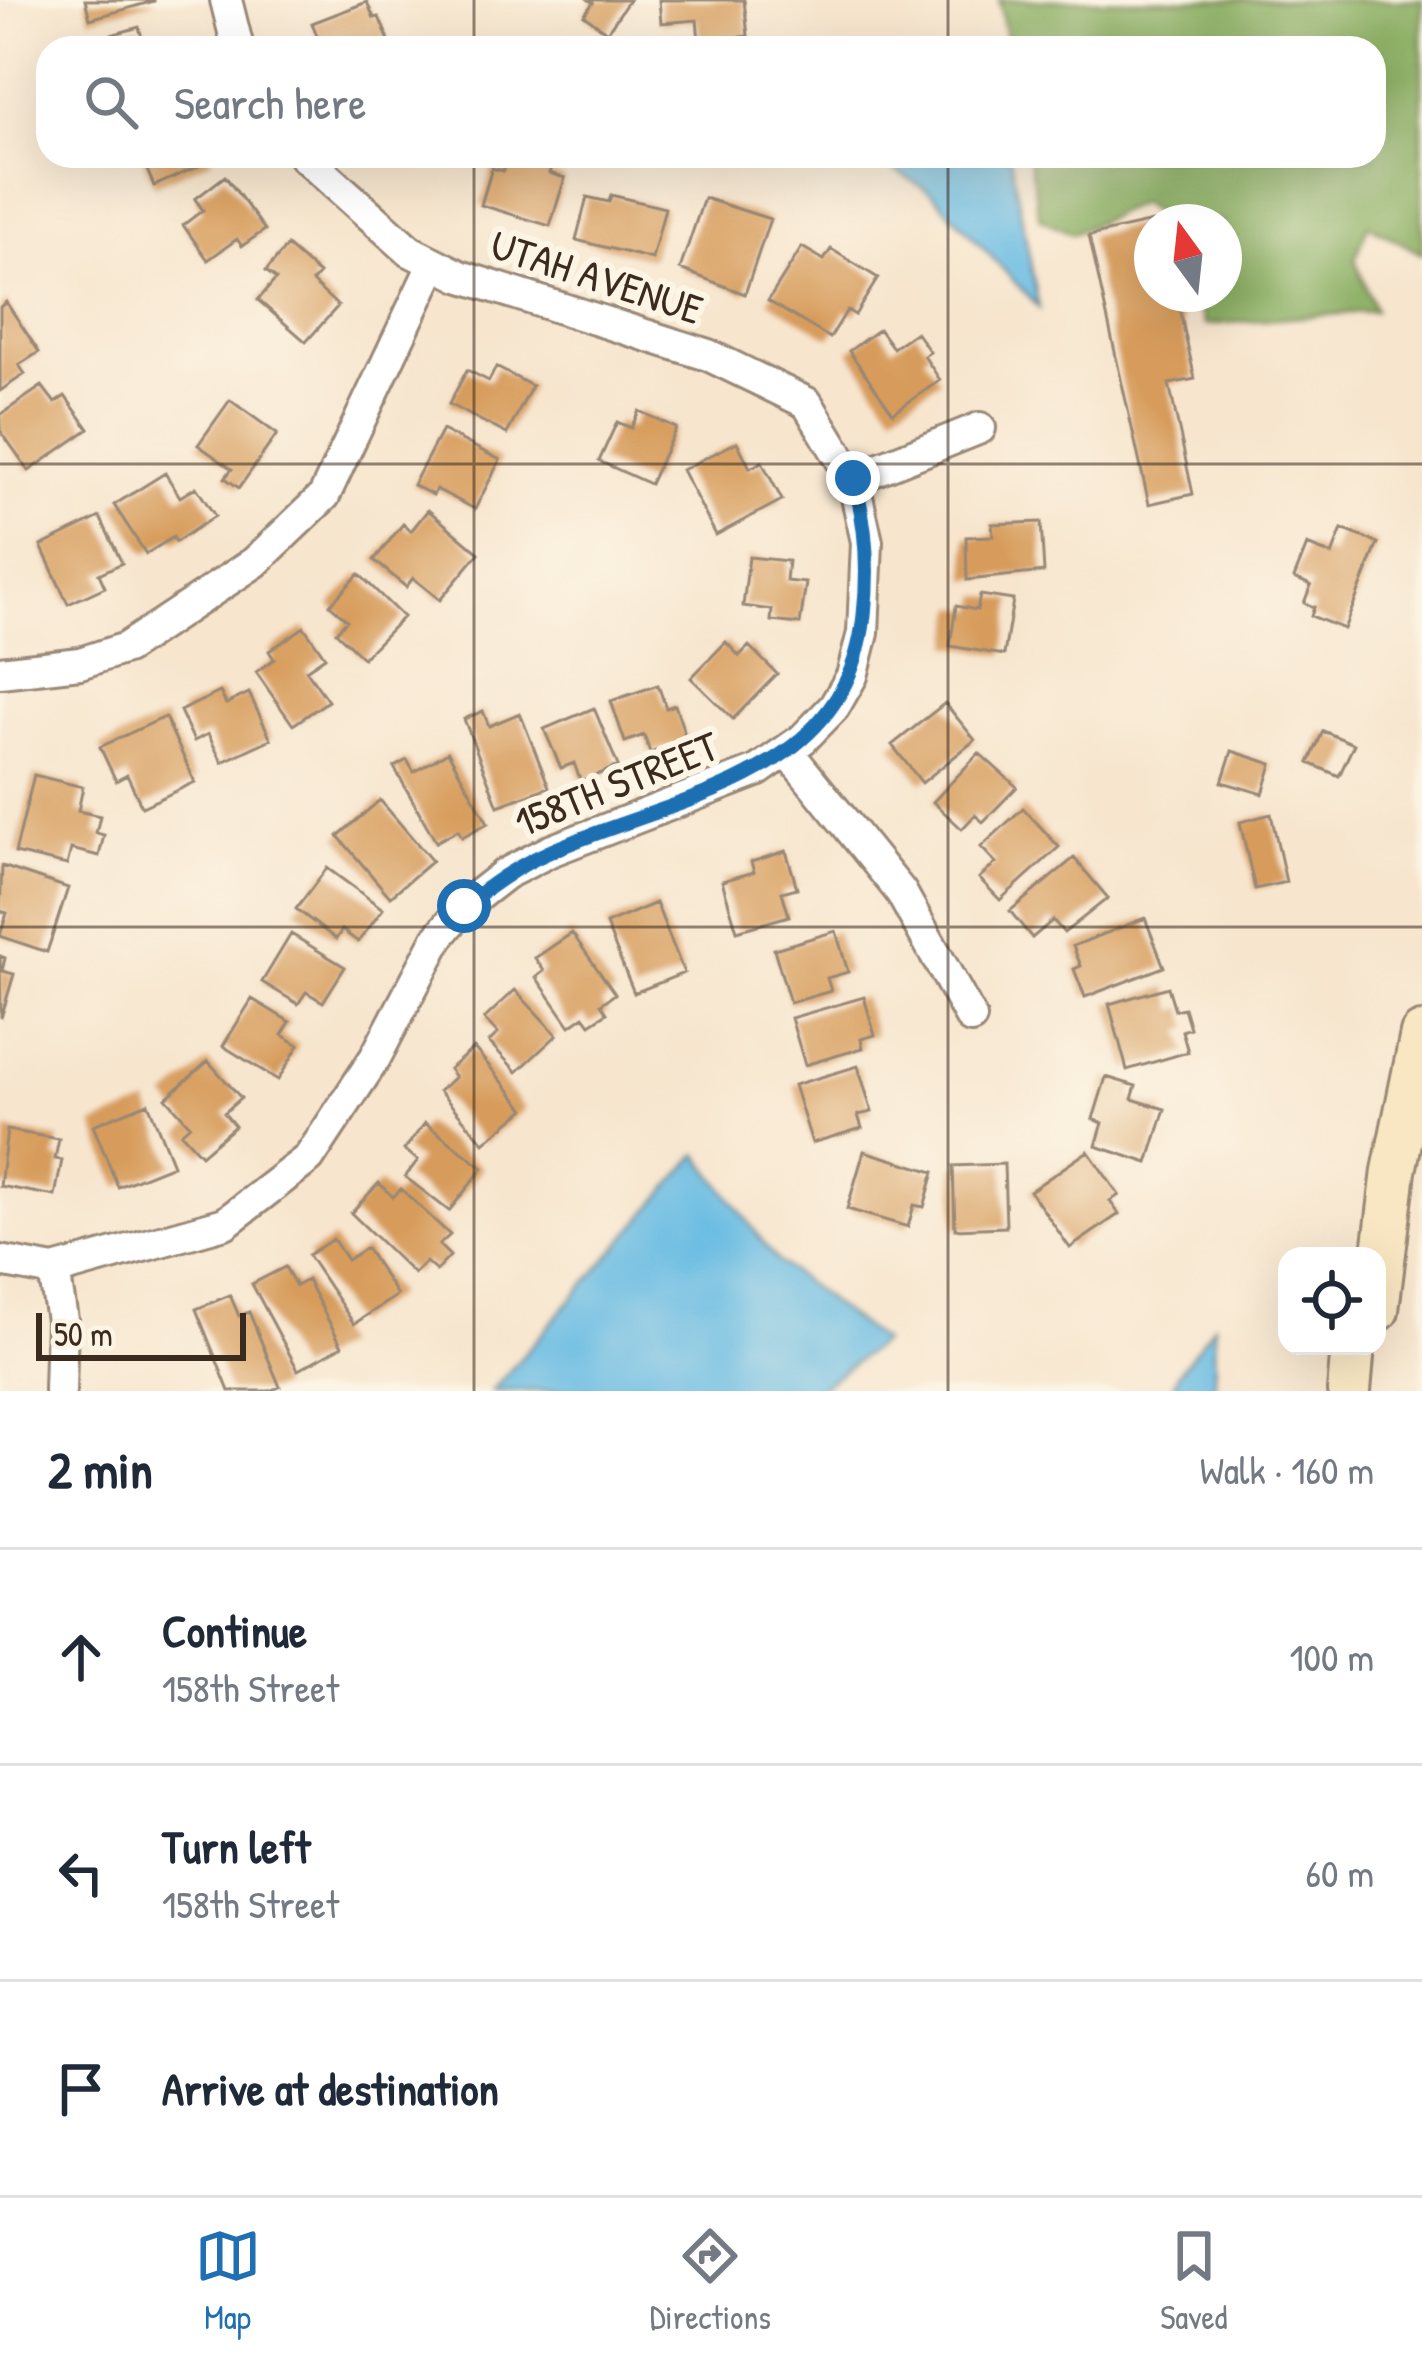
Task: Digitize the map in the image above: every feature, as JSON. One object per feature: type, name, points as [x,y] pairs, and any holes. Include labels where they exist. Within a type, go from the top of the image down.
[{"type":"main road","points":[[1376,1247],[1422,1034]]},
{"type":"main road","points":[[1385,1247],[1394,1171]]},
{"type":"main road","points":[[1349,1391],[1352,1355]]},
{"type":"main road","points":[[1372,1391],[1374,1355]]},
{"type":"street","points":[[226,0],[235,36]]},
{"type":"street","name":"UTAH AVENUE","points":[[317,168],[410,251],[460,276],[708,355],[808,403],[853,478]]},
{"type":"street","points":[[0,671],[80,663],[126,648],[255,562],[324,496],[434,263]]},
{"type":"street","points":[[853,478],[980,428]]},
{"type":"street","name":"158TH STREET","points":[[0,1261],[54,1271],[225,1223],[310,1158],[375,1058],[438,938],[464,906],[505,874],[550,851],[736,781],[787,751],[834,707],[852,676],[867,590],[867,542],[853,478]]},
{"type":"street","points":[[787,751],[902,892],[971,1018]]},
{"type":"street","points":[[54,1271],[62,1320],[59,1391]]},
{"type":"green space","points":[[999,0],[1422,0],[1422,254],[1368,225],[1355,259],[1375,311],[1205,325],[1200,312],[1242,312],[1242,204],[1139,203],[1072,234],[1040,218],[1030,168],[1386,168],[1386,36],[1006,36]]},
{"type":"water","points":[[891,168],[1012,168],[1039,308],[932,193]]},
{"type":"water","points":[[698,1154],[777,1261],[882,1342],[815,1391],[492,1391]]},
{"type":"water","points":[[1214,1325],[1215,1391],[1171,1391],[1178,1374]]},
{"type":"building","points":[[85,0],[154,0],[154,1],[90,19]]},
{"type":"building","points":[[589,0],[629,0],[607,32],[584,15],[593,3]]},
{"type":"building","points":[[659,0],[744,0],[748,36],[699,36],[697,20],[661,23]]},
{"type":"building","points":[[367,2],[387,36],[317,36],[312,23]]},
{"type":"building","points":[[139,27],[142,36],[107,36]]},
{"type":"building","points":[[146,168],[194,168],[154,186]]},
{"type":"building","points":[[492,168],[551,168],[549,173],[565,178],[550,226],[481,205]]},
{"type":"building","points":[[225,176],[265,230],[242,246],[237,239],[208,260],[183,225],[203,210],[195,199]]},
{"type":"building","points":[[611,195],[665,208],[652,259],[576,240],[587,197],[609,202]]},
{"type":"building","points":[[704,198],[770,219],[745,294],[680,269]]},
{"type":"building","points":[[1134,226],[1134,312],[1180,312],[1195,379],[1169,384],[1193,494],[1149,504],[1089,236]]},
{"type":"building","points":[[287,246],[319,274],[312,282],[338,306],[306,342],[258,300],[276,279],[266,271]]},
{"type":"building","points":[[802,247],[824,260],[831,249],[878,278],[855,315],[847,310],[830,338],[768,301]]},
{"type":"building","points":[[6,302],[39,352],[19,365],[25,374],[0,391],[0,307]]},
{"type":"building","points":[[879,329],[893,348],[916,332],[940,380],[893,413],[849,351]]},
{"type":"building","points":[[496,367],[532,386],[507,434],[449,404],[467,370],[489,381]]},
{"type":"building","points":[[42,386],[55,403],[65,396],[89,429],[29,471],[0,430],[0,415]]},
{"type":"building","points":[[230,400],[277,434],[239,488],[225,478],[232,469],[198,445]]},
{"type":"building","points":[[639,411],[676,428],[650,484],[599,461],[617,422],[631,428]]},
{"type":"building","points":[[442,430],[500,460],[475,509],[436,489],[433,495],[413,485]]},
{"type":"building","points":[[737,442],[750,468],[762,462],[782,500],[716,535],[682,470]]},
{"type":"building","points":[[165,473],[180,497],[196,487],[215,516],[176,542],[173,537],[146,554],[114,505]]},
{"type":"building","points":[[428,510],[479,553],[440,600],[413,578],[406,587],[374,560],[403,524],[411,531]]},
{"type":"building","points":[[100,517],[122,563],[99,574],[105,587],[68,604],[41,546]]},
{"type":"building","points":[[1041,522],[1044,572],[967,580],[966,537],[993,536],[992,524]]},
{"type":"building","points":[[1342,529],[1378,543],[1344,629],[1311,616],[1314,607],[1304,603],[1311,585],[1294,578],[1307,545],[1332,555]]},
{"type":"building","points":[[749,557],[788,561],[786,581],[806,583],[800,624],[771,621],[772,610],[743,606]]},
{"type":"building","points":[[359,574],[403,617],[363,658],[336,632],[347,620],[330,605]]},
{"type":"building","points":[[980,595],[1013,600],[1004,655],[950,646],[956,606],[977,610]]},
{"type":"building","points":[[304,627],[325,657],[306,670],[328,701],[293,725],[256,672],[274,659],[269,651]]},
{"type":"building","points":[[726,642],[739,656],[749,646],[777,674],[733,719],[691,678]]},
{"type":"building","points":[[658,685],[666,708],[675,705],[687,741],[650,753],[644,735],[625,742],[611,701]]},
{"type":"building","points":[[220,692],[226,704],[249,693],[271,739],[222,762],[208,734],[194,741],[180,711]]},
{"type":"building","points":[[945,703],[975,740],[922,783],[892,745]]},
{"type":"building","points":[[594,708],[618,766],[581,782],[574,763],[561,768],[544,729]]},
{"type":"building","points":[[483,711],[489,726],[520,713],[549,787],[498,806],[464,719]]},
{"type":"building","points":[[165,717],[195,782],[142,807],[127,775],[116,781],[100,747]]},
{"type":"building","points":[[1323,731],[1354,744],[1339,776],[1309,763]]},
{"type":"building","points":[[1232,751],[1272,764],[1263,794],[1222,782]]},
{"type":"building","points":[[448,752],[488,823],[462,837],[458,830],[436,842],[394,767],[407,760],[414,772]]},
{"type":"building","points":[[979,753],[1017,787],[983,822],[975,815],[962,829],[933,802]]},
{"type":"building","points":[[34,775],[83,787],[78,811],[100,816],[96,833],[104,835],[99,856],[71,849],[67,865],[15,853]]},
{"type":"building","points":[[380,800],[432,861],[390,897],[338,836]]},
{"type":"building","points":[[1023,808],[1059,847],[1000,900],[979,878],[996,863],[981,847]]},
{"type":"building","points":[[1271,814],[1286,882],[1255,889],[1240,822]]},
{"type":"building","points":[[786,851],[797,888],[782,892],[789,916],[737,931],[722,881],[754,872],[751,862]]},
{"type":"building","points":[[1074,858],[1108,898],[1064,933],[1053,920],[1032,938],[1010,911]]},
{"type":"building","points":[[2,866],[68,888],[47,952],[0,936],[7,913],[0,911]]},
{"type":"building","points":[[327,868],[383,909],[358,942],[342,930],[336,939],[296,909]]},
{"type":"building","points":[[656,903],[684,973],[634,993],[606,924]]},
{"type":"building","points":[[1145,918],[1164,967],[1085,997],[1074,969],[1081,966],[1073,946]]},
{"type":"building","points":[[836,931],[848,972],[827,978],[831,991],[790,1003],[774,949]]},
{"type":"building","points":[[572,933],[615,994],[601,1004],[607,1013],[590,1024],[584,1016],[570,1026],[536,977],[544,971],[535,958]]},
{"type":"building","points":[[291,934],[345,967],[323,1002],[306,992],[298,1004],[262,982]]},
{"type":"building","points":[[0,956],[5,958],[2,971],[14,974],[1,1018]]},
{"type":"building","points":[[1168,987],[1175,1010],[1184,1008],[1190,1028],[1182,1031],[1188,1052],[1127,1070],[1109,1004]]},
{"type":"building","points":[[515,990],[557,1035],[517,1072],[489,1042],[498,1033],[484,1019]]},
{"type":"building","points":[[864,997],[875,1035],[861,1039],[863,1048],[805,1065],[791,1018]]},
{"type":"building","points":[[252,999],[290,1022],[282,1035],[299,1045],[278,1080],[223,1046]]},
{"type":"building","points":[[474,1048],[525,1109],[484,1143],[439,1091],[455,1077],[449,1069]]},
{"type":"building","points":[[208,1061],[241,1098],[224,1113],[235,1126],[201,1155],[181,1133],[190,1125],[166,1098]]},
{"type":"building","points":[[858,1066],[872,1112],[858,1115],[862,1128],[812,1143],[794,1085]]},
{"type":"building","points":[[1106,1077],[1136,1086],[1132,1099],[1165,1109],[1148,1163],[1096,1146],[1103,1123],[1093,1119]]},
{"type":"building","points":[[148,1103],[173,1165],[118,1187],[93,1125]]},
{"type":"building","points":[[425,1123],[483,1168],[449,1211],[405,1177],[418,1160],[404,1150]]},
{"type":"building","points":[[7,1130],[59,1139],[55,1159],[62,1160],[55,1196],[0,1186]]},
{"type":"building","points":[[864,1151],[934,1172],[924,1207],[914,1205],[908,1227],[847,1209]]},
{"type":"building","points":[[1088,1151],[1119,1195],[1110,1201],[1119,1214],[1070,1248],[1030,1191]]},
{"type":"building","points":[[1004,1164],[1006,1227],[955,1229],[953,1166]]},
{"type":"building","points":[[379,1183],[393,1197],[401,1189],[450,1235],[439,1245],[450,1256],[436,1271],[426,1262],[414,1274],[351,1213]]},
{"type":"building","points":[[333,1239],[347,1260],[366,1248],[397,1295],[354,1324],[308,1255]]},
{"type":"building","points":[[285,1267],[296,1286],[307,1280],[342,1346],[298,1370],[252,1284]]},
{"type":"building","points":[[230,1295],[239,1316],[249,1312],[280,1387],[229,1391],[196,1309]]},
{"type":"route","points":[[464,906],[505,874],[550,851],[757,771],[803,739],[834,707],[852,676],[867,590],[867,542],[853,478]]}]
